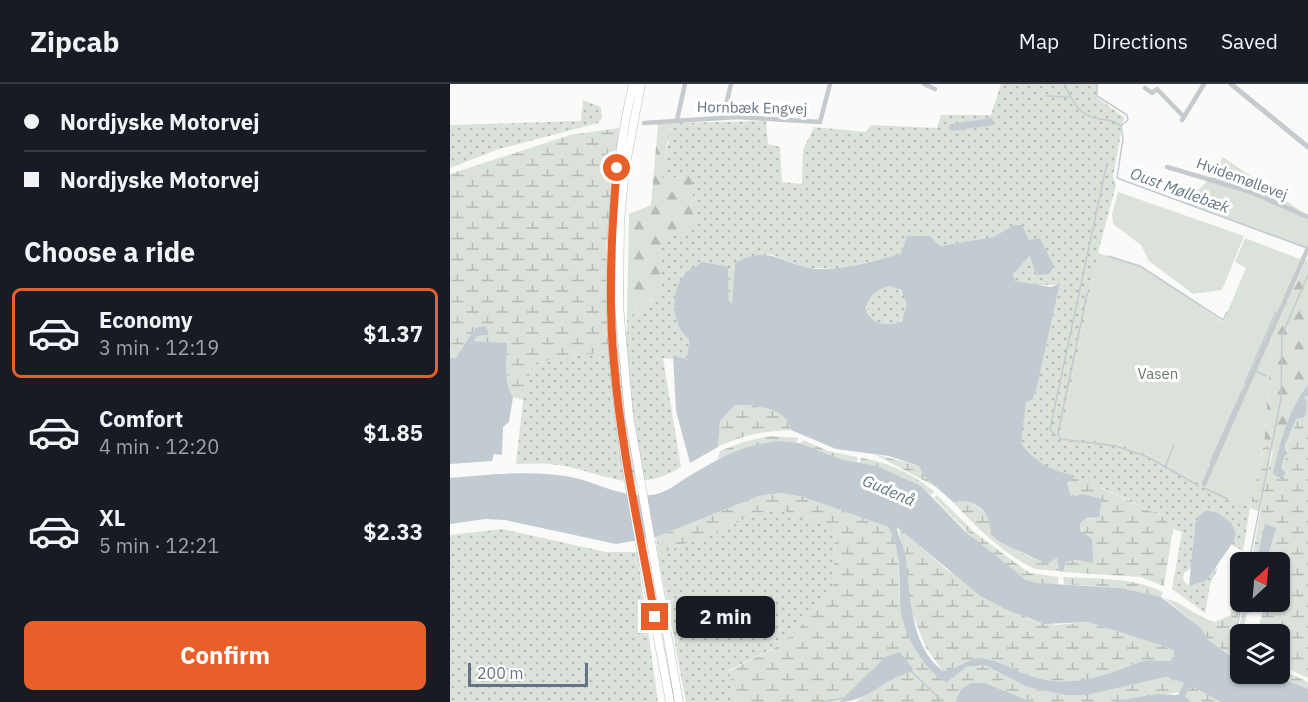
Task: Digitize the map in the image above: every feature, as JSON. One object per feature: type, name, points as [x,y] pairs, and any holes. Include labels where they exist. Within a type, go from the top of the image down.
[{"type":"highway","points":[[633,84],[617,168],[612,227],[620,416],[679,702]]},
{"type":"highway","points":[[616,338],[620,221],[625,169],[641,84]]},
{"type":"highway","points":[[652,574],[670,702]]},
{"type":"street","points":[[677,120],[685,84]]},
{"type":"street","points":[[726,105],[731,84]]},
{"type":"street","name":"Hornbæk Engvej","points":[[644,123],[737,117],[820,122],[830,84]]},
{"type":"street","points":[[924,84],[934,89]]},
{"type":"street","points":[[1145,88],[1152,93],[1157,89],[1183,119],[1204,84]]},
{"type":"street","points":[[1232,84],[1308,148]]},
{"type":"street","name":"Hvidemøllevej","points":[[1167,167],[1219,181],[1308,217]]},
{"type":"street","points":[[1204,484],[1307,249]]},
{"type":"green space","points":[[1001,84],[1097,84],[1096,97],[1124,117],[1113,177],[1116,185],[1098,253],[1061,435],[1117,444],[1146,454],[1250,508],[1243,551],[1232,545],[1236,533],[1232,524],[1206,510],[1200,515],[1194,528],[1192,567],[1184,573],[1183,580],[1189,586],[1206,581],[1216,565],[1217,570],[1210,584],[1205,613],[1172,589],[1182,532],[1173,529],[1163,517],[1107,490],[1045,466],[1027,452],[1020,443],[1026,401],[1033,399],[1037,387],[1060,285],[1030,285],[1014,281],[1013,274],[1026,256],[1031,254],[1036,275],[1029,240],[1014,225],[993,237],[841,268],[803,268],[770,254],[735,263],[733,304],[729,304],[728,267],[689,339],[687,360],[663,358],[681,467],[645,481],[629,481],[567,467],[516,464],[523,400],[533,363],[609,351],[626,353],[627,319],[660,293],[662,186],[664,164],[673,123],[766,121],[768,144],[780,147],[782,182],[802,184],[803,150],[814,127],[866,132],[871,125],[937,128],[941,115],[991,115]]},
{"type":"green space","points":[[583,100],[601,107],[602,118],[598,123],[499,149],[450,168],[450,125],[581,121]]},
{"type":"green space","points":[[673,123],[667,143],[663,178],[691,176],[696,227],[661,239],[660,293],[627,319],[629,214],[651,205],[658,124]]},
{"type":"green space","points":[[619,128],[606,247],[609,351],[533,363],[523,400],[513,397],[507,379],[507,343],[474,341],[477,336],[489,335],[475,328],[456,359],[450,358],[450,174],[570,135]]},
{"type":"green space","points":[[1223,157],[1308,216],[1308,248],[1186,203],[1216,172]]},
{"type":"green space","points":[[1118,192],[1244,236],[1222,290],[1193,294],[1149,261],[1141,245],[1113,224],[1112,214]]},
{"type":"green space","name":"Vasen","points":[[1245,238],[1305,261],[1272,336],[1264,443],[1250,508],[1146,454],[1117,444],[1061,435],[1098,253],[1142,267],[1223,322],[1246,268],[1235,262]]},
{"type":"green space","points":[[1308,259],[1308,420],[1297,421],[1286,447],[1288,451],[1282,467],[1287,473],[1283,480],[1267,474],[1273,452],[1264,443],[1272,336],[1305,261]]},
{"type":"green space","points":[[887,286],[901,292],[907,306],[901,320],[887,326],[873,320],[867,306],[873,292]]},
{"type":"green space","points":[[735,405],[768,408],[783,416],[791,430],[753,434],[718,447],[720,421]]},
{"type":"green space","points":[[1308,420],[1308,678],[1290,670],[1290,624],[1260,624],[1262,612],[1290,612],[1290,552],[1253,552],[1267,474],[1283,480],[1287,473],[1282,467],[1288,451],[1286,447],[1297,421]]},
{"type":"green space","points":[[770,436],[798,438],[796,443],[766,442],[718,459],[720,451],[743,442]]},
{"type":"green space","points":[[803,440],[828,451],[857,457],[857,462],[840,459],[801,444]]},
{"type":"green space","points":[[1264,443],[1271,450],[1262,501],[1258,511],[1250,508]]},
{"type":"green space","points":[[874,454],[919,466],[925,476],[938,488]]},
{"type":"green space","points":[[861,458],[900,470],[934,492],[931,495],[897,475],[860,463]]},
{"type":"green space","points":[[1076,476],[1163,517],[1173,529],[1164,586],[1140,577],[1063,572],[1066,562],[1077,560],[1092,562],[1080,524],[1086,518],[1093,519],[1071,497],[1067,483]]},
{"type":"green space","points":[[781,493],[803,497],[888,527],[898,557],[901,610],[904,620],[918,648],[944,681],[966,667],[985,665],[1027,687],[1065,695],[1087,695],[1166,677],[1184,683],[1181,692],[1110,702],[1032,702],[985,683],[971,683],[961,689],[955,702],[855,702],[902,674],[911,672],[885,657],[839,702],[736,702],[729,671],[786,642],[833,592],[835,527],[781,510],[766,511],[658,555],[656,537],[759,496]]},
{"type":"green space","points":[[937,495],[974,532],[1025,570],[1058,577],[1058,584],[1034,583],[1010,569],[934,498]]},
{"type":"green space","points":[[963,500],[980,509],[1009,544],[1020,552],[1047,563],[1057,558],[1059,571],[1034,568],[1009,554],[979,529],[952,501]]},
{"type":"green space","points":[[781,510],[835,526],[833,592],[786,642],[729,670],[736,702],[686,702],[658,555],[766,511]]},
{"type":"green space","points":[[898,527],[947,570],[1029,619],[1056,625],[1088,622],[1166,647],[1174,651],[1174,659],[1143,661],[1101,676],[1060,682],[1031,676],[982,658],[943,671],[926,648],[912,613]]},
{"type":"green space","points":[[502,529],[606,552],[637,552],[658,702],[450,702],[450,535]]},
{"type":"green space","points":[[1063,577],[1127,581],[1163,592],[1161,597],[1122,588],[1064,584]]},
{"type":"green space","points":[[1164,598],[1215,622],[1230,615],[1231,612],[1239,612],[1236,624],[1230,624],[1230,654],[1207,640],[1201,628]]},
{"type":"green space","points":[[1242,612],[1251,612],[1247,614],[1244,624],[1240,624]]},
{"type":"green space","points":[[1290,674],[1308,682],[1308,689],[1290,683]]},
{"type":"green space","points":[[1193,687],[1221,702],[1191,702],[1185,698],[1188,690]]},
{"type":"water","points":[[992,118],[994,125],[952,131],[949,128],[950,124]]},
{"type":"water","points":[[1014,225],[1022,225],[1029,240],[1040,238],[1054,266],[1049,274],[1036,275],[1030,255],[1013,274],[1015,281],[1051,287],[1060,284],[1037,387],[1033,399],[1026,402],[1021,443],[1045,465],[1076,476],[1067,483],[1071,497],[1083,494],[1102,499],[1099,517],[1086,518],[1080,524],[1081,531],[1092,539],[1093,563],[1077,560],[1066,562],[1063,572],[1059,571],[1057,558],[1047,564],[1000,542],[991,535],[988,519],[980,508],[968,502],[952,501],[924,476],[919,466],[889,456],[836,449],[791,430],[783,416],[768,408],[735,405],[720,421],[718,447],[690,463],[676,411],[673,356],[687,359],[689,339],[678,325],[674,307],[677,288],[690,270],[703,262],[728,267],[729,304],[732,304],[735,263],[749,257],[770,256],[809,268],[833,269],[901,254],[907,236],[930,236],[940,246],[993,237]],"holes":[[[890,286],[901,290],[907,304],[902,321],[886,324],[871,318],[866,308],[869,299],[875,293]]]},
{"type":"water","points":[[486,326],[489,335],[477,336],[474,341],[507,343],[507,378],[513,397],[509,422],[503,427],[502,455],[494,454],[492,461],[450,464],[450,358],[456,358],[475,328]]},
{"type":"water","points":[[1308,385],[1308,396],[1304,397],[1307,403],[1305,417],[1296,419],[1284,447],[1286,451],[1281,468],[1286,473],[1281,479],[1273,474],[1282,439],[1295,406]]},
{"type":"water","name":"Gudenå","points":[[780,441],[799,443],[840,459],[877,466],[921,486],[965,531],[1026,580],[1036,583],[1122,588],[1161,597],[1201,628],[1208,640],[1230,655],[1230,684],[1290,684],[1290,682],[1308,689],[1308,702],[1221,702],[1193,687],[1188,690],[1185,697],[1191,702],[1110,702],[1157,694],[1178,695],[1184,683],[1166,677],[1087,695],[1065,695],[1027,687],[985,665],[966,667],[946,683],[921,659],[909,638],[900,604],[898,555],[888,527],[803,497],[781,493],[759,496],[656,537],[616,544],[505,520],[485,519],[450,524],[450,478],[551,474],[576,478],[628,494],[650,495],[666,490],[733,452]],"holes":[[[897,527],[979,595],[1005,609],[1045,624],[1088,622],[1166,647],[1174,651],[1174,659],[1143,661],[1101,676],[1060,682],[1031,676],[982,658],[943,671],[923,647],[917,632],[910,600],[905,553]]]},
{"type":"water","points":[[1206,510],[1220,514],[1232,524],[1236,533],[1234,541],[1206,581],[1189,586],[1195,524],[1198,517]]},
{"type":"water","points":[[1265,524],[1276,528],[1269,552],[1258,552]]},
{"type":"water","points":[[900,652],[913,669],[911,672],[859,698],[839,702],[885,657]]},
{"type":"water","points":[[971,683],[985,683],[1032,702],[955,702],[961,689]]},
{"type":"waterway","points":[[1064,84],[1073,102],[1081,111],[1121,126]]},
{"type":"waterway","name":"Oust Møllebæk","points":[[1097,84],[1097,96],[1127,115],[1128,120],[1121,126],[1123,138],[1117,178],[1307,248]]},
{"type":"waterway","points":[[1046,96],[1069,97]]},
{"type":"waterway","points":[[1056,436],[1050,429],[1107,163]]},
{"type":"waterway","points":[[1108,256],[1140,266],[1223,320],[1227,312]]},
{"type":"waterway","name":"Oust Møllebæk","points":[[1251,552],[1281,398],[1282,335],[1308,275]]},
{"type":"waterway","points":[[1087,294],[1058,433],[1060,439],[1116,446],[1148,457],[1199,486]]},
{"type":"waterway","points":[[1245,383],[1276,312]]},
{"type":"waterway","points":[[1256,371],[1266,376]]},
{"type":"waterway","points":[[1210,463],[1243,389]]},
{"type":"waterway","points":[[1165,467],[1174,445]]},
{"type":"waterway","points":[[1204,488],[1228,499]]},
{"type":"waterway","name":"Oust Møllebæk","points":[[1238,624],[1240,612]]},
{"type":"waterway","points":[[911,671],[940,699],[939,702]]},
{"type":"waterway","points":[[821,702],[843,698]]},
{"type":"route","points":[[617,168],[612,227],[610,309],[614,366],[624,440],[655,617]]}]
